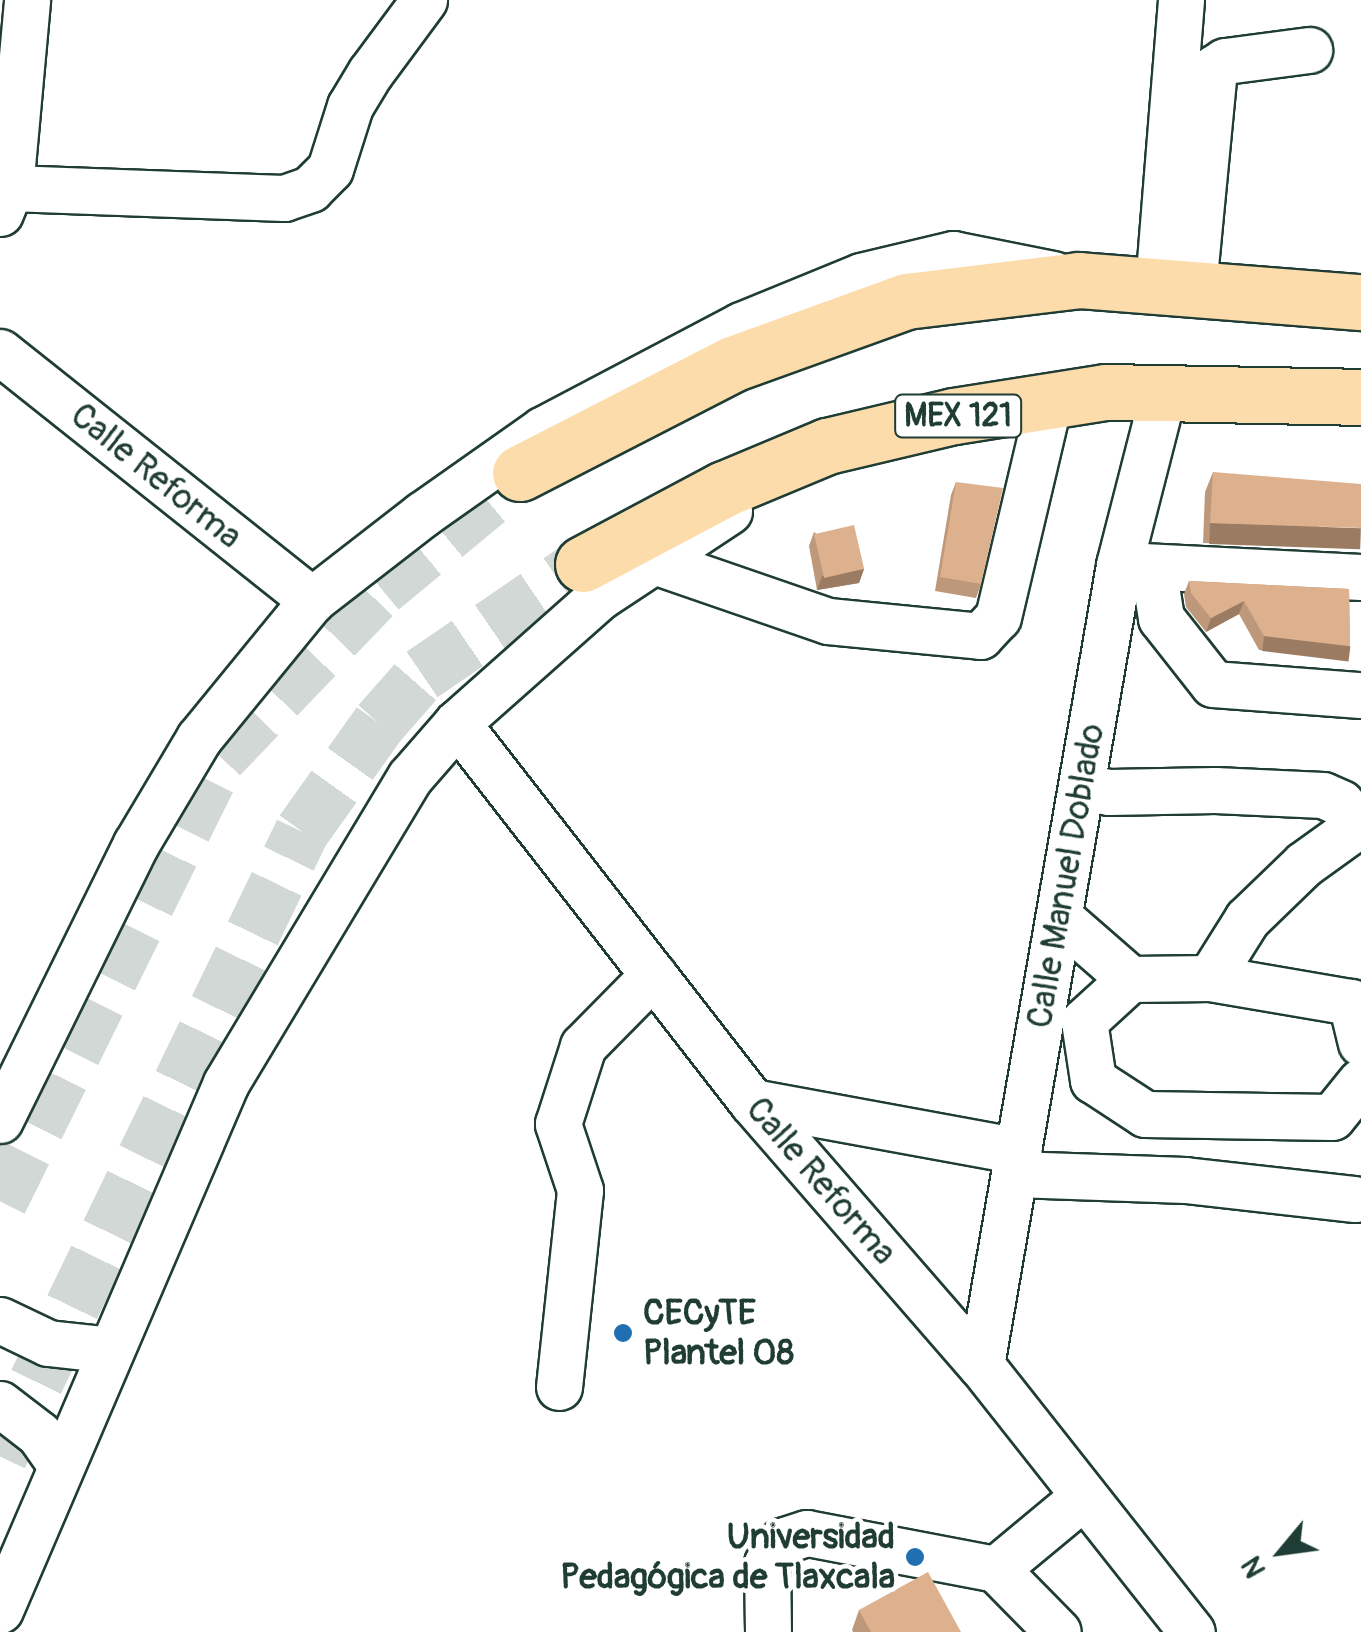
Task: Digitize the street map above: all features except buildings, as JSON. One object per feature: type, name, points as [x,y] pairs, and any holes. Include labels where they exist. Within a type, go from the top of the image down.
[{"type":"main road","points":[[520,473],[732,364],[906,301],[1079,280],[1361,302]]},
{"type":"main road","name":"MEX 121","points":[[584,564],[643,549],[724,489],[827,446],[954,416],[1106,392],[1164,390],[1361,397]]},
{"type":"street","points":[[26,0],[5,200],[284,198],[310,189],[330,169],[350,106],[424,0]]},
{"type":"street","points":[[1176,287],[1182,0]]},
{"type":"street","points":[[1176,287],[1214,68],[1226,62],[1309,50]]},
{"type":"street","points":[[0,1120],[136,844],[199,738],[312,600],[422,514],[542,430],[740,324],[861,276],[953,254],[1079,280]]},
{"type":"street","name":"Calle Reforma","points":[[0,352],[312,600]]},
{"type":"street","name":"Calle Manuel Doblado","points":[[981,1365],[1081,787],[1136,566],[1164,390]]},
{"type":"street","points":[[0,1610],[226,1083],[410,777],[457,723],[599,597],[643,549],[828,621],[980,636],[998,617],[1050,401]]},
{"type":"street","points":[[1361,577],[1136,566],[1162,618],[1213,684],[1361,695]]},
{"type":"street","name":"Calle Reforma","points":[[457,723],[752,1102],[981,1365],[1192,1632]]},
{"type":"street","points":[[1081,787],[1109,792],[1216,790],[1323,795],[1351,813],[1247,919],[1210,978]]},
{"type":"street","points":[[1059,917],[1130,979]]},
{"type":"street","points":[[559,1386],[580,1190],[558,1124],[582,1046],[653,975]]},
{"type":"street","points":[[1361,1043],[1351,1002],[1210,978],[1130,979],[1084,1021],[1094,1080],[1146,1114],[1332,1118],[1361,1081]]},
{"type":"street","points":[[752,1102],[1017,1162],[1356,1199]]},
{"type":"street","points":[[0,1320],[48,1343],[111,1350]]},
{"type":"street","points":[[0,1404],[40,1434],[60,1464]]},
{"type":"street","points":[[996,1569],[1084,1496]]},
{"type":"street","points":[[768,1632],[767,1563],[782,1542],[807,1534],[996,1569],[1058,1632]]},
{"type":"tunnel","points":[[0,1201],[220,756],[381,588],[520,473]]},
{"type":"tunnel","points":[[0,1456],[302,831],[379,723],[422,674],[583,564]]},
{"type":"place","name":"CECyTE Plantel 08","points":[[623,1333]]},
{"type":"place","name":"Universidad Pedagógica de Tlaxcala","points":[[915,1557]]}]
